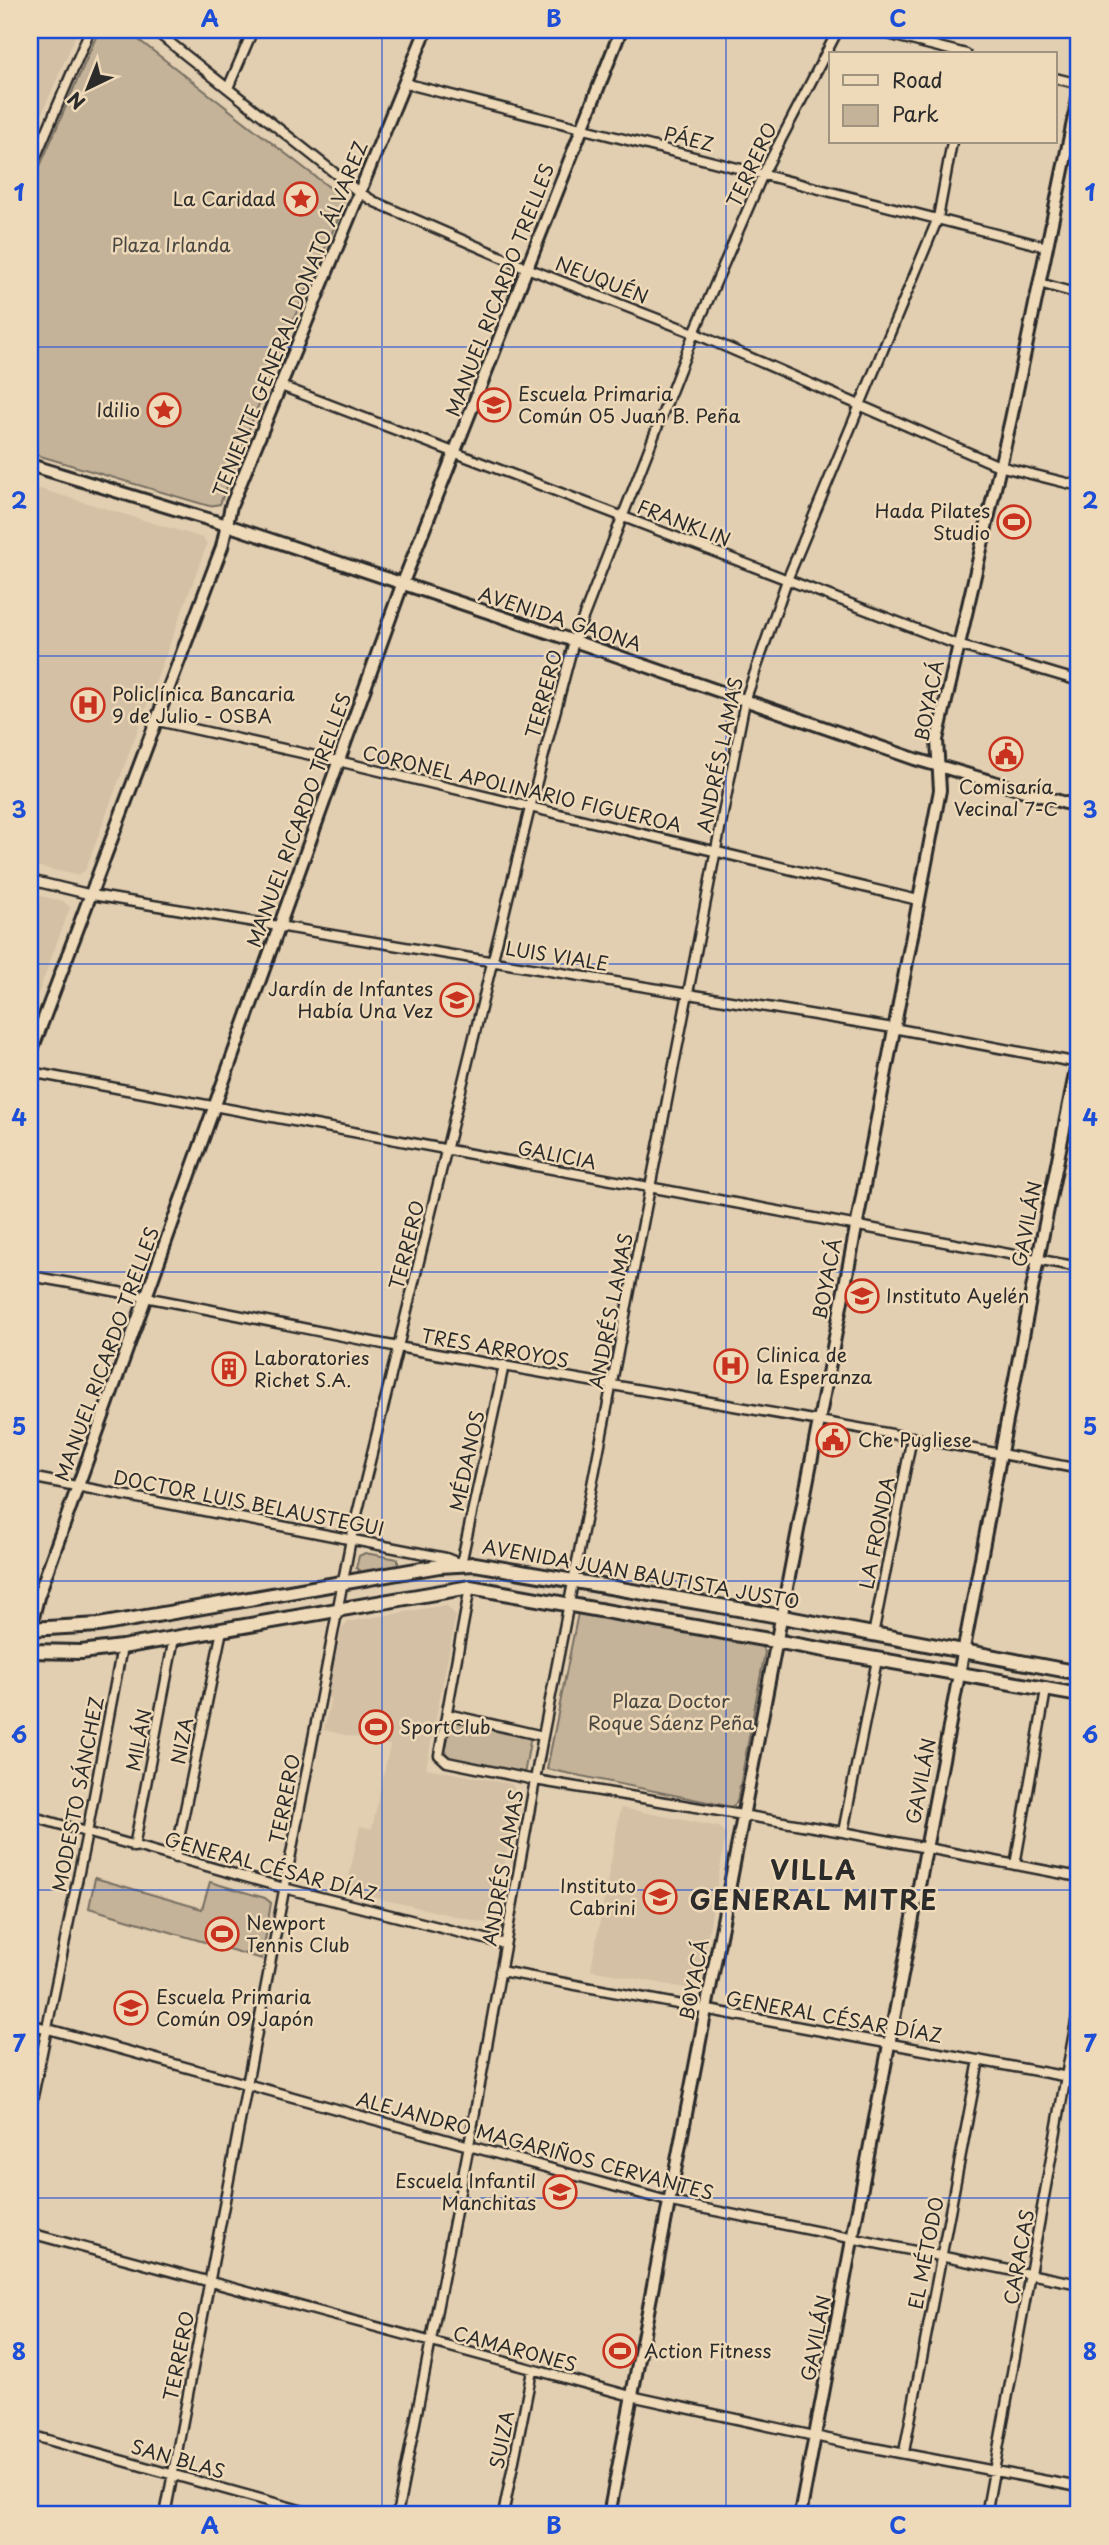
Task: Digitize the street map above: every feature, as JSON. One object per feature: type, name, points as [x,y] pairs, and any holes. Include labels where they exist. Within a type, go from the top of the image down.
[{"type":"main road","name":"AVENIDA JUAN BAUTISTA JUSTO","points":[[30,1629],[99,1625],[461,1564],[489,1566],[781,1617],[1079,1674]]},
{"type":"main road","points":[[30,1651],[81,1652],[122,1647],[470,1587],[1079,1695]]},
{"type":"street","points":[[30,170],[90,30]]},
{"type":"street","name":"NEUQUÉN","points":[[154,30],[360,193],[375,202],[527,268],[694,334],[999,466],[1079,486]]},
{"type":"street","points":[[228,88],[253,30]]},
{"type":"street","name":"TENIENTE GENERAL DONATO ÁLVAREZ","points":[[30,1055],[222,547],[236,494],[426,30]]},
{"type":"street","name":"MANUEL RICARDO TRELLES","points":[[30,1629],[38,1597],[402,585],[621,30]]},
{"type":"street","name":"TERRERO","points":[[165,2515],[351,1539],[530,808],[574,640],[694,334],[763,174],[838,30]]},
{"type":"street","points":[[872,30],[958,52]]},
{"type":"street","points":[[1056,78],[1079,84]]},
{"type":"street","name":"PÁEZ","points":[[404,83],[1047,247]]},
{"type":"street","name":"BOYACÁ","points":[[609,2515],[940,790],[937,740],[1079,93]]},
{"type":"street","name":"ANDRÉS LAMAS","points":[[397,2515],[469,2145],[543,1736],[745,701],[787,580],[938,218],[952,144]]},
{"type":"street","points":[[1039,283],[1079,294]]},
{"type":"street","name":"FRANKLIN","points":[[281,386],[958,645],[1079,681]]},
{"type":"street","name":"AVENIDA GAONA","points":[[30,465],[227,526],[574,640],[939,766],[1079,807]]},
{"type":"street","name":"CORONEL APOLINARIO FIGUEROA","points":[[158,721],[338,761],[918,901]]},
{"type":"street","name":"LUIS VIALE","points":[[30,880],[92,895],[1079,1060]]},
{"type":"street","name":"GAVILÁN","points":[[800,2515],[1000,1453],[1079,1060]]},
{"type":"street","name":"GALICIA","points":[[30,1072],[1079,1267]]},
{"type":"street","name":"TRES ARROYOS","points":[[30,1276],[398,1346],[1079,1469]]},
{"type":"street","name":"MÉDANOS","points":[[461,1564],[504,1365]]},
{"type":"street","name":"LA FRONDA","points":[[873,1635],[912,1437]]},
{"type":"street","name":"DOCTOR LUIS BELAUSTEGUI","points":[[30,1477],[446,1558],[461,1564]]},
{"type":"street","points":[[470,1587],[439,1755],[446,1762],[1079,1877]]},
{"type":"street","name":"NIZA","points":[[175,1858],[222,1630]]},
{"type":"street","name":"MILÁN","points":[[134,1847],[174,1638]]},
{"type":"street","name":"MODESTO SÁNCHEZ","points":[[30,2111],[122,1647]]},
{"type":"street","points":[[843,1832],[877,1660]]},
{"type":"street","points":[[1015,1865],[1046,1690]]},
{"type":"street","points":[[447,1714],[543,1736]]},
{"type":"street","name":"GENERAL CÉSAR DÍAZ","points":[[30,1816],[284,1888],[505,1944]]},
{"type":"street","name":"GENERAL CÉSAR DÍAZ","points":[[499,1971],[1079,2078]]},
{"type":"street","name":"CARACAS","points":[[986,2515],[1032,2276],[1079,2005]]},
{"type":"street","name":"ALEJANDRO MAGARIÑOS CERVANTES","points":[[30,2024],[671,2202],[1079,2284]]},
{"type":"street","name":"EL MÉTODO","points":[[904,2452],[979,2060]]},
{"type":"street","name":"CAMARONES","points":[[30,2234],[631,2396],[816,2436],[1079,2487]]},
{"type":"street","name":"SUIZA","points":[[503,2515],[532,2371]]},
{"type":"street","name":"SAN BLAS","points":[[30,2435],[318,2515]]},
{"type":"shaded area","points":[[30,30],[78,30],[30,141]]},
{"type":"shaded area","name":"Policlínica Bancaria 9 de Julio - OSBA","points":[[30,486],[203,538],[207,544],[85,871],[77,875],[30,865]]},
{"type":"shaded area","points":[[30,894],[63,901],[70,907],[30,1015]]},
{"type":"shaded area","points":[[446,1605],[456,1616],[426,1768],[511,1784],[519,1796],[492,1919],[486,1923],[346,1891],[360,1826],[372,1829],[390,1745],[324,1730],[331,1698],[326,1697],[342,1629],[348,1622]]},
{"type":"shaded area","name":"Instituto Cabrini","points":[[621,1808],[719,1827],[726,1835],[699,1984],[691,1989],[591,1970]]},
{"type":"green space","name":"Plaza Irlanda","points":[[99,30],[126,30],[343,198],[343,208],[280,350],[220,504],[209,506],[30,453],[30,189]]},
{"type":"green space","points":[[365,1553],[398,1559],[398,1568],[364,1574],[356,1568],[359,1556]]},
{"type":"green space","name":"Plaza Doctor Roque Sáenz Peña","points":[[578,1613],[760,1645],[765,1652],[737,1802],[732,1807],[547,1769]]},
{"type":"green space","points":[[449,1713],[532,1730],[524,1775],[440,1758]]},
{"type":"green space","name":"Newport Tennis Club","points":[[95,1878],[202,1909],[210,1882],[265,1898],[271,1903],[262,1959],[89,1908]]},
{"type":"place","name":"La Caridad","points":[[301,199]]},
{"type":"place","name":"Escuela Primaria Común 05 Juan B. Peña","points":[[494,405]]},
{"type":"place","name":"Idilio","points":[[164,410]]},
{"type":"place","name":"Hada Pilates Studio","points":[[1014,522]]},
{"type":"place","name":"Policlínica Bancaria 9 de Julio - OSBA","points":[[88,705]]},
{"type":"place","name":"Comisaría Vecinal 7-C","points":[[1006,754]]},
{"type":"place","name":"Jardín de Infantes Había Una Vez","points":[[457,1000]]},
{"type":"place","name":"Instituto Ayelén","points":[[862,1296]]},
{"type":"place","name":"Clinica de la Esperanza","points":[[731,1366]]},
{"type":"place","name":"Laboratories Richet S.A.","points":[[229,1369]]},
{"type":"place","name":"Che Pugliese","points":[[833,1440]]},
{"type":"place","name":"SportClub","points":[[376,1727]]},
{"type":"place","name":"Instituto Cabrini","points":[[660,1897]]},
{"type":"place","name":"Newport Tennis Club","points":[[222,1934]]},
{"type":"place","name":"Escuela Primaria Común 09 Japón","points":[[131,2008]]},
{"type":"place","name":"Escuela Infantil Manchitas","points":[[560,2192]]},
{"type":"place","name":"Action Fitness","points":[[620,2351]]},
{"type":"district","name":"VILLA GENERAL MITRE","points":[[814,1886]]}]
